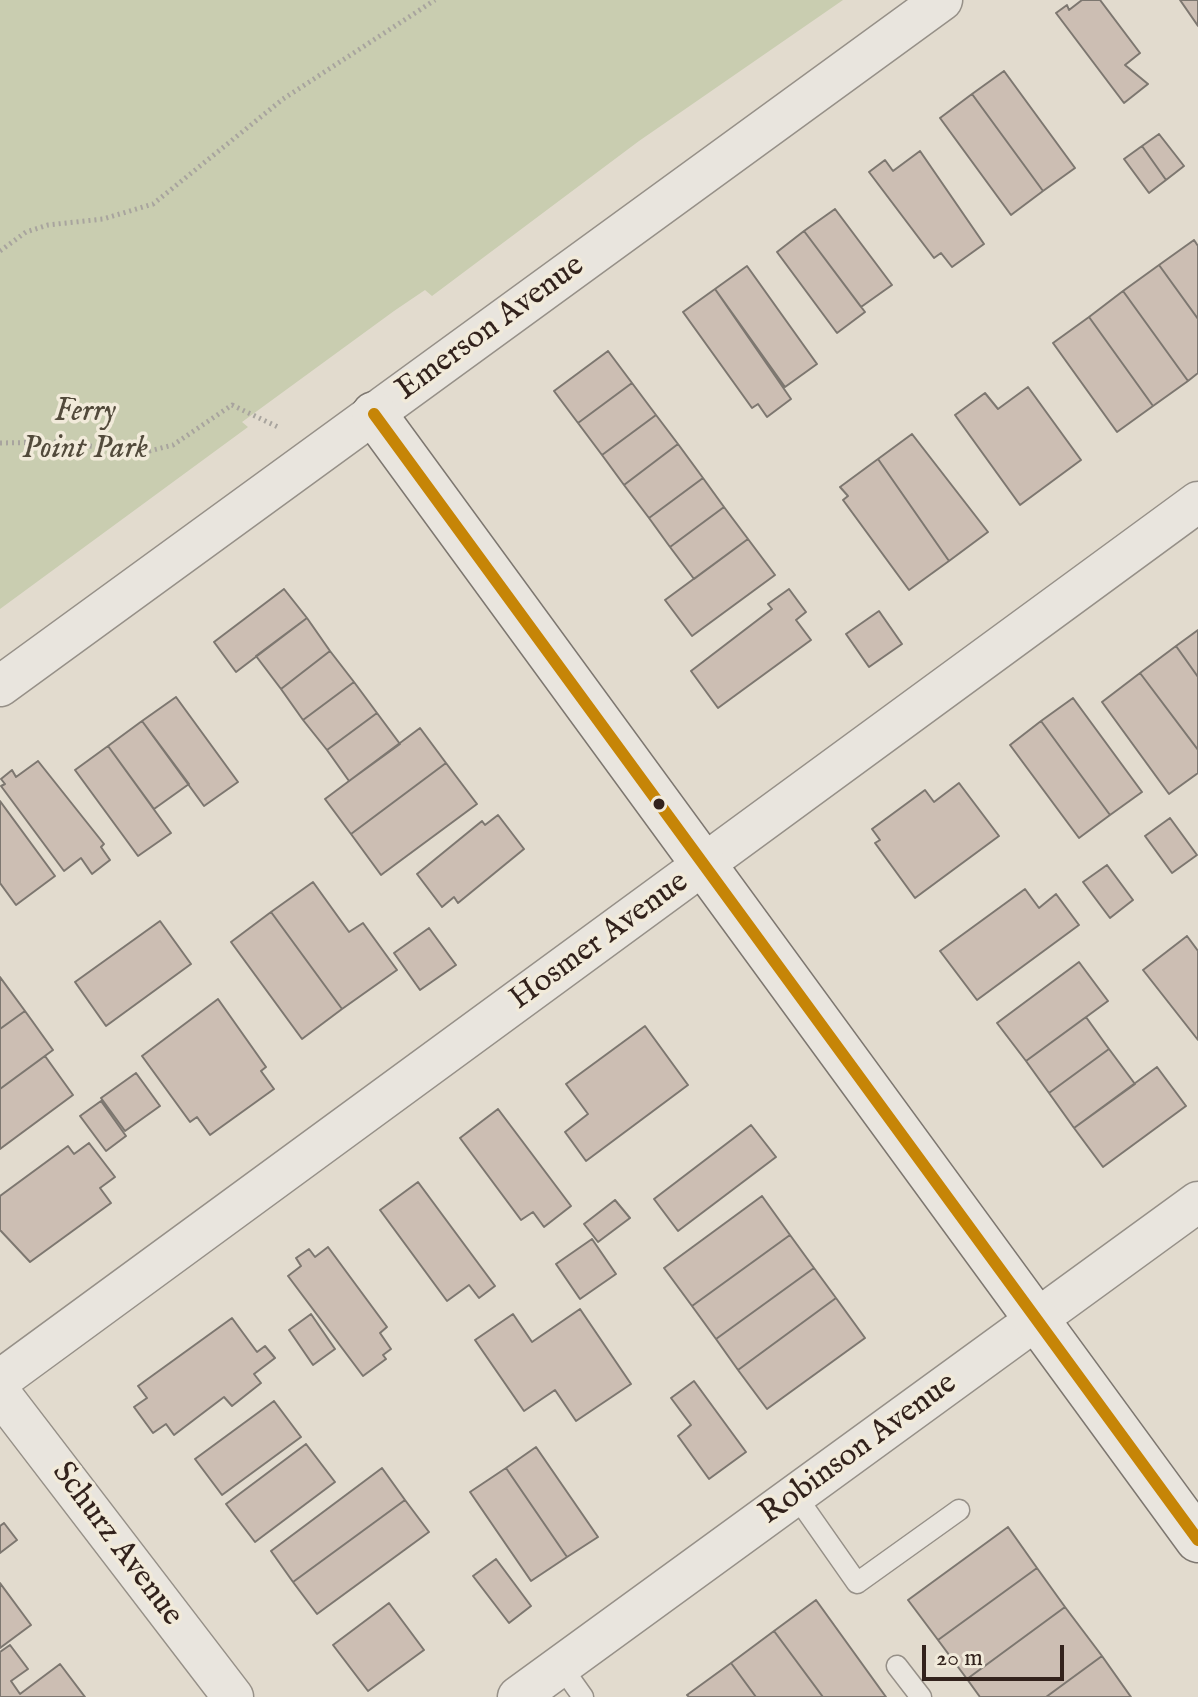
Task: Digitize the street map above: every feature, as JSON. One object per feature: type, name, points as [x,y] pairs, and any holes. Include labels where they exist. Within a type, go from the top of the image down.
[{"type":"street","name":"Emerson Avenue","points":[[0,686],[942,0]]},
{"type":"street","points":[[374,414],[1198,1540]]},
{"type":"street","name":"Hosmer Avenue","points":[[0,1380],[1198,502]]},
{"type":"street","name":"Robinson Avenue","points":[[518,1697],[572,1681],[796,1496],[1198,1202]]},
{"type":"street","name":"Schurz Avenue","points":[[0,1393],[233,1697]]},
{"type":"lane","points":[[796,1496],[857,1583],[959,1510]]},
{"type":"lane","points":[[897,1666],[921,1697]]},
{"type":"path","points":[[0,251],[26,232],[48,225],[103,219],[153,204],[283,99],[435,0]]},
{"type":"path","points":[[0,443],[61,442],[142,453],[173,445],[232,405],[269,419],[316,455]]},
{"type":"green space","name":"Ferry Point Park","points":[[0,0],[843,0],[639,141],[432,296],[425,290],[394,311],[242,422],[248,427],[0,609]]},
{"type":"building","points":[[1082,0],[1100,0],[1140,53],[1125,65],[1148,84],[1124,103],[1056,13],[1067,5],[1069,10]]},
{"type":"building","points":[[1180,0],[1198,0],[1198,26]]},
{"type":"building","points":[[1004,71],[1075,168],[1043,191],[972,94]]},
{"type":"building","points":[[972,94],[1043,191],[1011,215],[940,118]]},
{"type":"building","points":[[1159,134],[1184,166],[1166,180],[1142,146]]},
{"type":"building","points":[[1142,146],[1166,180],[1149,193],[1124,159]]},
{"type":"building","points":[[920,151],[984,244],[952,267],[941,253],[934,258],[869,172],[885,160],[893,171]]},
{"type":"building","points":[[835,209],[892,285],[861,307],[804,231]]},
{"type":"building","points":[[804,231],[865,312],[837,333],[777,252]]},
{"type":"building","points":[[1194,240],[1198,246],[1198,319],[1159,265]]},
{"type":"building","points":[[1159,265],[1198,319],[1198,373],[1188,381],[1123,291]]},
{"type":"building","points":[[747,266],[817,364],[785,387],[715,289]]},
{"type":"building","points":[[715,289],[791,399],[767,417],[758,404],[752,408],[683,312]]},
{"type":"building","points":[[1123,291],[1188,381],[1153,406],[1089,317]]},
{"type":"building","points":[[1089,317],[1153,406],[1117,432],[1053,343]]},
{"type":"building","points":[[608,351],[632,383],[578,423],[554,391]]},
{"type":"building","points":[[632,383],[656,415],[602,455],[578,423]]},
{"type":"building","points":[[1028,387],[1081,460],[1020,505],[955,415],[985,393],[998,409]]},
{"type":"building","points":[[656,415],[678,444],[624,485],[602,455]]},
{"type":"building","points":[[912,434],[988,532],[949,561],[878,459]]},
{"type":"building","points":[[678,444],[703,478],[649,518],[624,485]]},
{"type":"building","points":[[878,459],[949,561],[909,590],[843,500],[848,496],[840,487]]},
{"type":"building","points":[[703,478],[724,507],[670,547],[649,518]]},
{"type":"building","points":[[724,507],[748,539],[694,579],[670,547]]},
{"type":"building","points":[[748,539],[775,575],[692,636],[665,600]]},
{"type":"building","points":[[284,589],[307,618],[236,672],[214,642]]},
{"type":"building","points":[[789,589],[806,612],[796,620],[811,640],[718,708],[691,671],[772,609],[768,604]]},
{"type":"building","points":[[879,611],[902,644],[869,667],[846,634]]},
{"type":"building","points":[[307,618],[330,651],[281,689],[256,656]]},
{"type":"building","points":[[1198,630],[1198,677],[1176,646]]},
{"type":"building","points":[[1176,646],[1198,677],[1198,750],[1140,673]]},
{"type":"building","points":[[330,651],[354,682],[303,720],[281,689]]},
{"type":"building","points":[[1140,673],[1198,750],[1198,773],[1169,794],[1102,702]]},
{"type":"building","points":[[354,682],[377,713],[327,750],[303,720]]},
{"type":"building","points":[[176,697],[238,782],[204,806],[142,721]]},
{"type":"building","points":[[1073,698],[1142,792],[1110,815],[1041,721]]},
{"type":"building","points":[[377,713],[400,744],[349,781],[327,750]]},
{"type":"building","points":[[142,721],[189,784],[154,809],[108,746]]},
{"type":"building","points":[[1041,721],[1110,815],[1079,838],[1010,745]]},
{"type":"building","points":[[420,728],[446,763],[351,834],[325,799]]},
{"type":"building","points":[[108,746],[171,833],[138,856],[75,770]]},
{"type":"building","points":[[38,761],[104,844],[101,847],[110,860],[92,874],[81,858],[64,871],[1,786],[5,784],[1,779],[12,770],[16,777]]},
{"type":"building","points":[[446,763],[477,804],[381,875],[351,834]]},
{"type":"building","points":[[959,783],[999,836],[915,898],[875,843],[880,840],[872,829],[925,790],[934,802]]},
{"type":"building","points":[[0,801],[55,876],[16,905],[0,883]]},
{"type":"building","points":[[498,815],[524,849],[458,903],[454,897],[442,907],[417,874],[482,821],[485,825]]},
{"type":"building","points":[[1170,818],[1197,855],[1172,873],[1145,836]]},
{"type":"building","points":[[1107,865],[1133,900],[1110,918],[1083,882]]},
{"type":"building","points":[[313,882],[349,932],[363,923],[397,970],[342,1009],[271,912]]},
{"type":"building","points":[[1025,889],[1039,908],[1056,894],[1079,925],[977,1000],[940,951]]},
{"type":"building","points":[[271,912],[342,1009],[302,1039],[231,942]]},
{"type":"building","points":[[160,921],[191,964],[106,1026],[75,982]]},
{"type":"building","points":[[429,928],[456,965],[420,990],[394,953]]},
{"type":"building","points":[[1187,936],[1198,951],[1198,1040],[1143,970]]},
{"type":"building","points":[[1079,962],[1108,1001],[1026,1061],[997,1023]]},
{"type":"building","points":[[0,977],[25,1011],[0,1029]]},
{"type":"building","points":[[218,999],[266,1067],[261,1071],[274,1089],[210,1135],[197,1117],[190,1122],[142,1056]]},
{"type":"building","points":[[25,1011],[53,1050],[0,1089],[0,1029]]},
{"type":"building","points":[[1086,1017],[1109,1049],[1049,1093],[1026,1061]]},
{"type":"building","points":[[645,1026],[688,1085],[586,1161],[565,1132],[588,1114],[566,1084]]},
{"type":"building","points":[[1109,1049],[1135,1084],[1074,1128],[1049,1093]]},
{"type":"building","points":[[45,1056],[73,1095],[0,1149],[0,1089]]},
{"type":"building","points":[[1157,1067],[1186,1106],[1103,1167],[1074,1128]]},
{"type":"building","points":[[136,1073],[160,1106],[125,1131],[101,1098]]},
{"type":"building","points":[[101,1101],[126,1136],[106,1151],[80,1116]]},
{"type":"building","points":[[498,1109],[571,1206],[544,1227],[533,1212],[521,1220],[460,1138]]},
{"type":"building","points":[[751,1125],[776,1157],[678,1231],[654,1199]]},
{"type":"building","points":[[89,1143],[115,1177],[100,1188],[111,1203],[30,1262],[0,1230],[0,1196],[68,1146],[74,1154]]},
{"type":"building","points":[[418,1182],[495,1286],[479,1298],[469,1285],[447,1301],[380,1210]]},
{"type":"building","points":[[762,1196],[790,1235],[692,1306],[664,1268]]},
{"type":"building","points":[[615,1200],[630,1218],[598,1242],[584,1224]]},
{"type":"building","points":[[790,1235],[814,1268],[716,1339],[692,1306]]},
{"type":"building","points":[[592,1239],[616,1274],[580,1299],[556,1264]]},
{"type":"building","points":[[328,1247],[387,1327],[380,1333],[391,1349],[383,1355],[386,1359],[363,1376],[288,1276],[301,1266],[296,1258],[309,1249],[315,1257]]},
{"type":"building","points":[[814,1268],[836,1298],[738,1370],[716,1339]]},
{"type":"building","points":[[836,1298],[865,1338],[767,1409],[738,1370]]},
{"type":"building","points":[[580,1309],[631,1384],[576,1421],[555,1390],[524,1411],[475,1340],[513,1314],[532,1342]]},
{"type":"building","points":[[311,1314],[335,1349],[313,1365],[289,1330]]},
{"type":"building","points":[[232,1318],[257,1352],[265,1346],[275,1358],[254,1374],[261,1383],[232,1406],[224,1397],[174,1435],[166,1424],[153,1433],[134,1407],[147,1398],[138,1386]]},
{"type":"building","points":[[694,1381],[746,1452],[709,1479],[678,1436],[691,1425],[671,1398]]},
{"type":"building","points":[[274,1401],[301,1437],[222,1495],[195,1459]]},
{"type":"building","points":[[306,1444],[335,1482],[255,1542],[226,1504]]},
{"type":"building","points":[[536,1447],[598,1537],[567,1557],[506,1468]]},
{"type":"building","points":[[382,1468],[405,1500],[293,1582],[271,1551]]},
{"type":"building","points":[[506,1468],[567,1557],[531,1581],[470,1492]]},
{"type":"building","points":[[405,1500],[429,1532],[317,1614],[293,1582]]},
{"type":"building","points":[[4,1523],[17,1540],[0,1553],[0,1526]]},
{"type":"building","points":[[1008,1527],[1037,1568],[938,1640],[908,1600]]},
{"type":"building","points":[[496,1559],[531,1606],[509,1623],[473,1576]]},
{"type":"building","points":[[1037,1568],[1065,1607],[967,1679],[938,1640]]},
{"type":"building","points":[[0,1583],[31,1625],[0,1648]]},
{"type":"building","points":[[816,1600],[886,1697],[823,1697],[774,1631]]},
{"type":"building","points":[[389,1603],[424,1650],[368,1691],[333,1645]]},
{"type":"building","points":[[1065,1607],[1102,1656],[1046,1697],[980,1697],[967,1679]]},
{"type":"building","points":[[774,1631],[823,1697],[756,1697],[731,1663]]},
{"type":"building","points":[[10,1645],[28,1669],[11,1681],[20,1694],[60,1664],[85,1697],[0,1697],[0,1652]]},
{"type":"building","points":[[1102,1656],[1131,1697],[1046,1697]]},
{"type":"building","points":[[731,1663],[756,1697],[687,1695]]},
{"type":"transit line","points":[[374,414],[1198,1540]]}]
